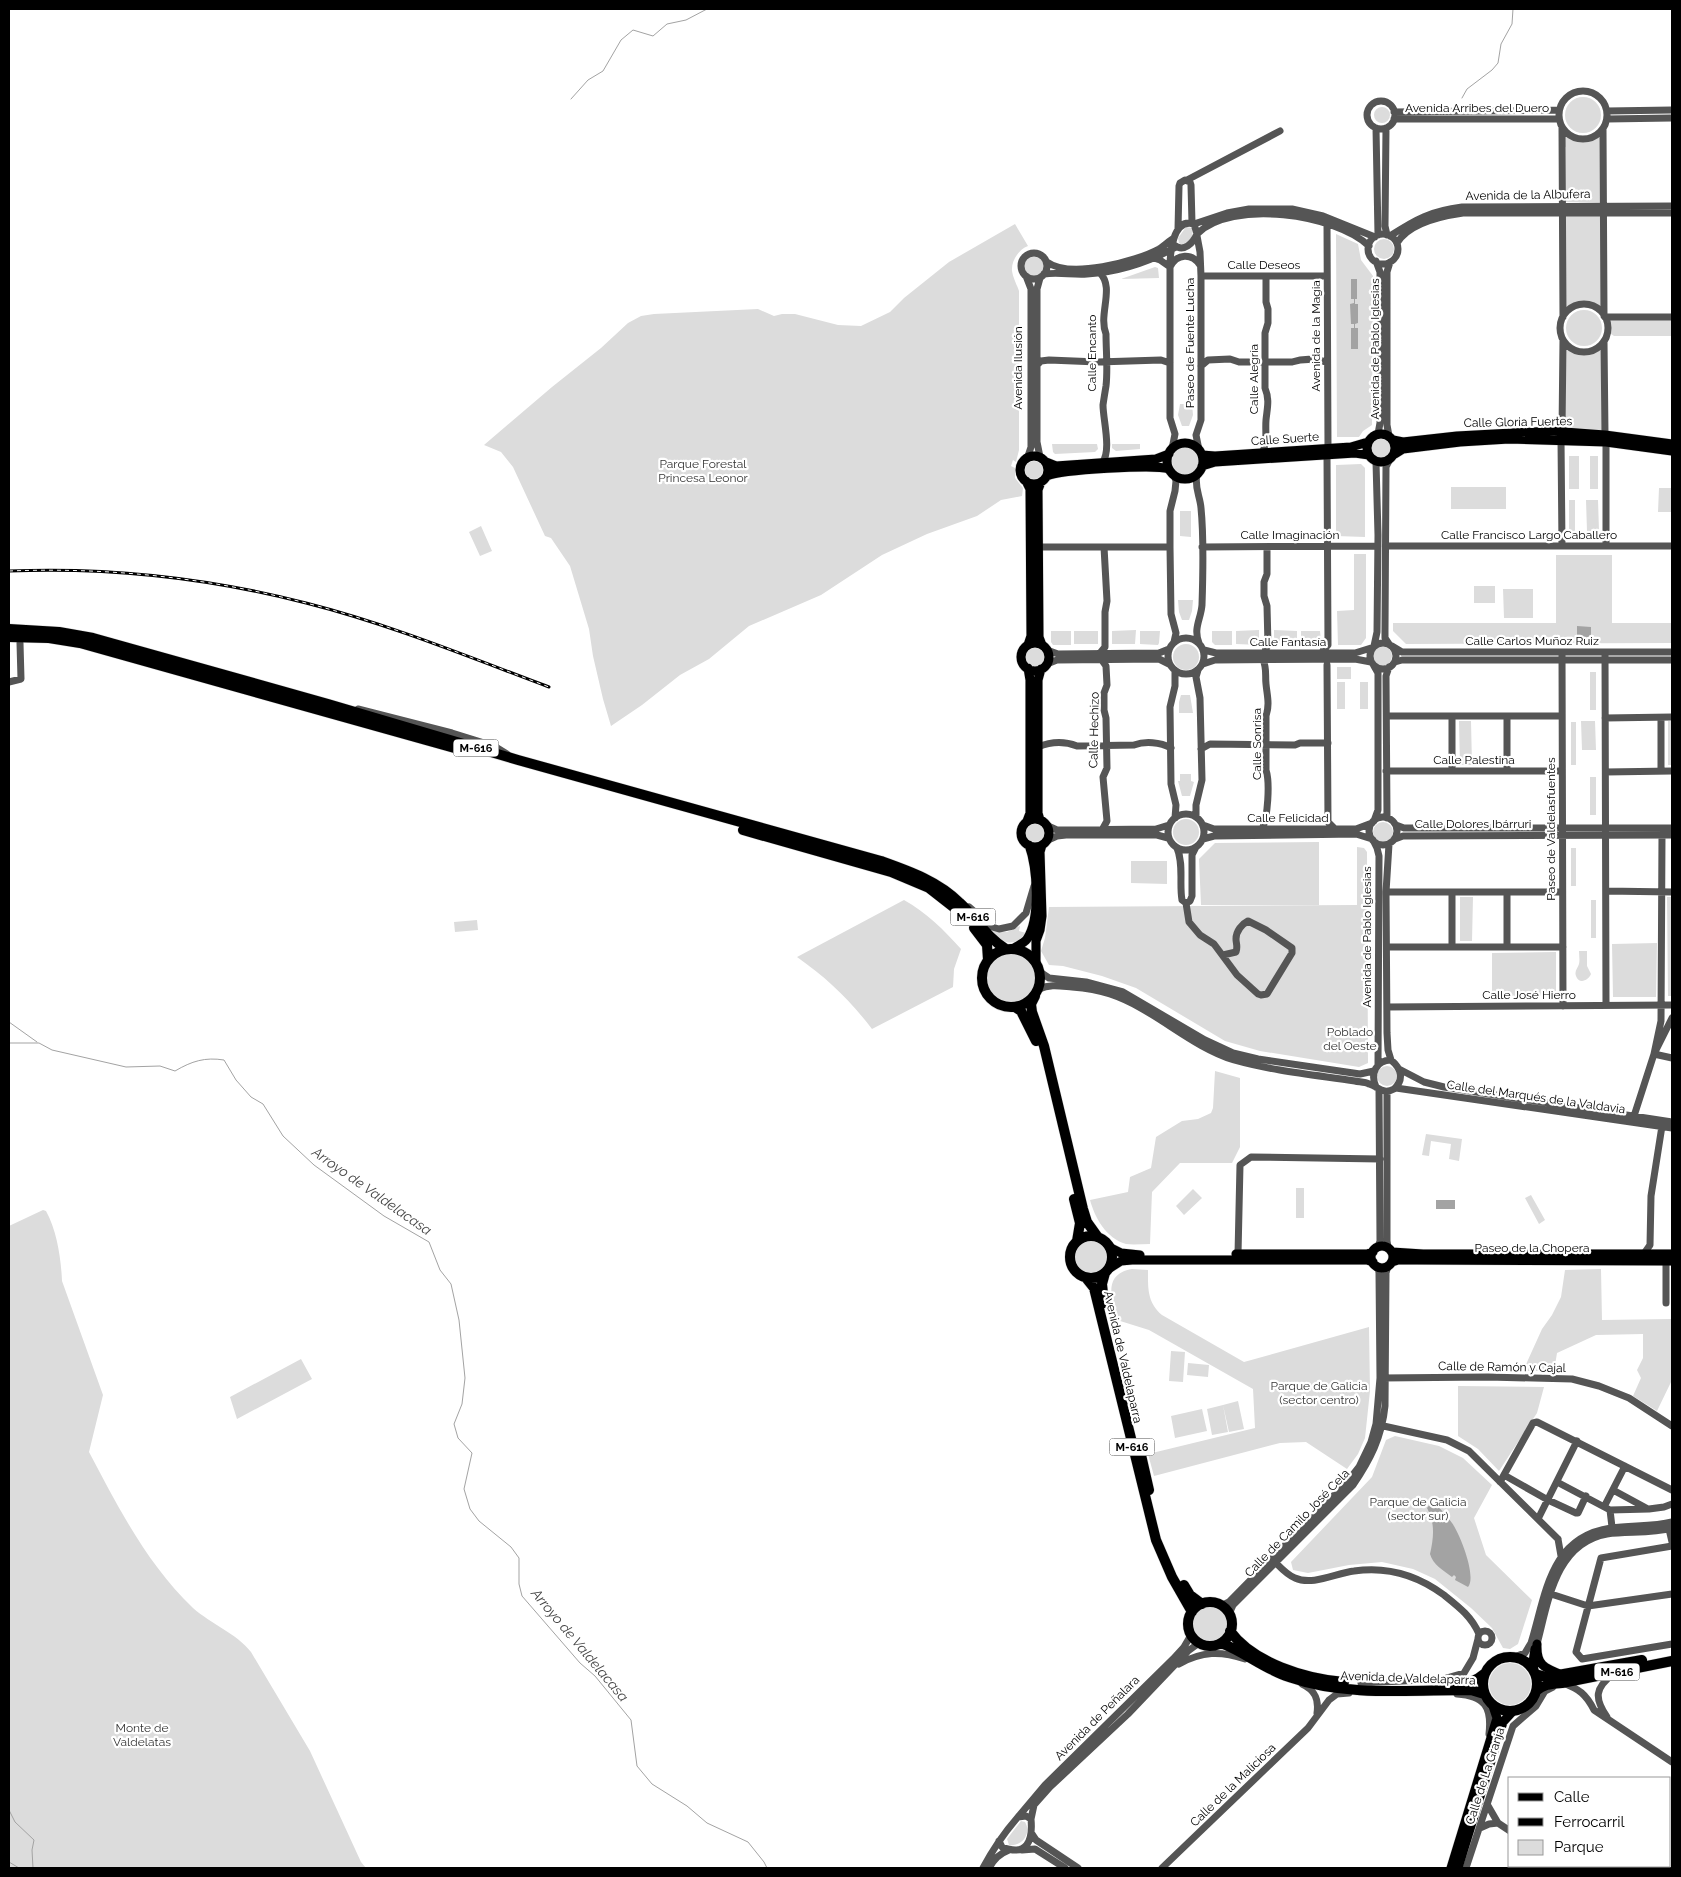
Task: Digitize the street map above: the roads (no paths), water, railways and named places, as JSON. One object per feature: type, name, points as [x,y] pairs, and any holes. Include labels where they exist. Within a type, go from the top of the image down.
[{"type":"highway","name":"M-616","points":[[9,629],[59,632],[93,638],[518,760],[881,861],[913,872],[938,885],[959,902],[994,942],[1030,955],[1036,961]]},
{"type":"highway","name":"M-616","points":[[9,637],[49,638],[80,643],[891,872],[929,888],[957,909],[972,924],[986,944],[988,960],[983,969],[984,988],[989,997],[996,1003],[1015,1007],[1021,1011],[1036,1043],[1080,1223],[1077,1241],[1070,1253],[1070,1259],[1075,1271],[1086,1278]]},
{"type":"highway","points":[[988,960],[999,951],[1010,948]]},
{"type":"highway","points":[[1036,961],[1040,972],[1037,992],[1031,1004],[1032,1012],[1044,1046],[1083,1209],[1087,1222],[1097,1236]]},
{"type":"highway","points":[[1015,1007],[1026,1003],[1037,992]]},
{"type":"highway","points":[[1077,1241],[1090,1236],[1097,1236],[1103,1239],[1111,1248]]},
{"type":"highway","name":"M-616","points":[[1108,1270],[1113,1255],[1111,1248]]},
{"type":"highway","points":[[1086,1278],[1093,1278],[1108,1270]]},
{"type":"highway","name":"Avenida de Valdelaparra","points":[[1108,1270],[1102,1284],[1102,1294],[1162,1538],[1167,1554],[1190,1595],[1202,1604]]},
{"type":"highway","name":"Avenida de Valdelaparra","points":[[1086,1278],[1094,1288],[1156,1540],[1172,1577],[1192,1612]]},
{"type":"highway","points":[[1212,1603],[1221,1606],[1229,1614],[1231,1620],[1230,1631],[1221,1643],[1210,1646],[1199,1643],[1191,1635],[1188,1623],[1192,1612],[1202,1604],[1212,1603]]},
{"type":"highway","name":"Avenida de Valdelaparra","points":[[1230,1631],[1243,1646],[1277,1665],[1308,1677],[1361,1683],[1428,1685],[1470,1683],[1484,1674]]},
{"type":"highway","name":"Avenida de Valdelaparra","points":[[1221,1643],[1288,1677],[1329,1687],[1372,1690],[1471,1690],[1484,1694]]},
{"type":"highway","name":"M-616","points":[[1513,1711],[1528,1704],[1536,1691],[1542,1686],[1562,1679],[1672,1656]]},
{"type":"highway","points":[[1513,1711],[1506,1711],[1493,1706],[1484,1694],[1484,1674],[1489,1666],[1496,1660],[1505,1657],[1514,1657],[1529,1664],[1534,1672],[1536,1691]]},
{"type":"highway","name":"M-616","points":[[1534,1672],[1547,1677],[1562,1679],[1615,1672],[1672,1661]]},
{"type":"main road","name":"Calle Gloria Fuertes","points":[[1391,438],[1403,442],[1500,433],[1605,438],[1672,444]]},
{"type":"main road","points":[[1378,434],[1391,438],[1396,447],[1392,457],[1382,462],[1376,462],[1369,455],[1368,442],[1378,434]]},
{"type":"main road","name":"Calle Gloria Fuertes","points":[[1392,457],[1403,449],[1460,442],[1561,436]]},
{"type":"main road","name":"Calle Gloria Fuertes","points":[[1605,438],[1672,451]]},
{"type":"main road","name":"Calle Suerte","points":[[1202,466],[1215,462],[1328,452],[1368,442]]},
{"type":"main road","points":[[1010,948],[1024,942],[1032,928],[1035,907],[1034,858],[1029,845],[1023,840],[1021,832],[1030,813],[1030,680],[1028,668],[1022,659],[1023,651],[1028,645],[1030,636],[1030,489],[1026,481],[1021,470],[1021,466],[1027,459],[1032,457],[1056,466],[1156,459],[1178,445],[1186,443],[1193,445],[1200,452],[1202,466],[1197,474],[1190,478],[1182,478],[1156,466],[1056,473],[1034,484],[1026,481]]},
{"type":"main road","points":[[1171,451],[1168,462],[1172,472]]},
{"type":"main road","name":"Calle Suerte","points":[[1200,452],[1328,452],[1369,455]]},
{"type":"main road","points":[[1036,961],[1036,941],[1042,916],[1040,852],[1049,833],[1038,813],[1038,680],[1049,657],[1039,637],[1038,490],[1048,467],[1043,460]]},
{"type":"main road","points":[[1028,645],[1035,643],[1044,647]]},
{"type":"main road","points":[[1028,668],[1032,670],[1044,666]]},
{"type":"main road","points":[[1027,821],[1036,819],[1043,822]]},
{"type":"main road","points":[[1029,845],[1038,846],[1044,843]]},
{"type":"main road","points":[[1111,1248],[1121,1253],[1133,1255],[1367,1254],[1375,1249]]},
{"type":"main road","points":[[1108,1270],[1121,1261],[1132,1260],[1367,1260],[1375,1264],[1375,1249]]},
{"type":"main road","name":"Paseo de la Chopera","points":[[1375,1249],[1416,1254],[1658,1254],[1670,1259]]},
{"type":"main road","points":[[1390,1250],[1390,1264]]},
{"type":"main road","name":"Paseo de la Chopera","points":[[1375,1264],[1390,1264],[1408,1260],[1670,1259]]},
{"type":"main road","points":[[1534,1672],[1532,1662],[1537,1644]]},
{"type":"main road","points":[[1537,1644],[1536,1654],[1543,1666],[1562,1679]]},
{"type":"main road","points":[[1451,1868],[1497,1718],[1493,1706]]},
{"type":"main road","points":[[1458,1868],[1503,1722],[1513,1711]]},
{"type":"street","points":[[1562,546],[1561,436],[1563,339],[1560,329],[1563,317],[1562,127],[1559,119],[1559,110],[1562,102],[1568,96],[1583,90],[1599,96],[1604,103],[1608,119],[1603,129],[1604,316],[1607,330],[1604,341],[1606,546]]},
{"type":"street","points":[[1376,128],[1376,236],[1369,246],[1370,255],[1376,261],[1386,263],[1396,256],[1397,243],[1389,235],[1385,226],[1386,128],[1394,116],[1389,104],[1376,102],[1369,108],[1368,117],[1376,128],[1386,128]]},
{"type":"street","name":"Avenida Arribes del Duero","points":[[1394,116],[1559,110]]},
{"type":"street","points":[[1607,111],[1672,110]]},
{"type":"street","name":"Avenida Arribes del Duero","points":[[1394,116],[1559,119]]},
{"type":"street","points":[[1608,119],[1672,118]]},
{"type":"street","points":[[1562,127],[1574,138],[1582,139],[1590,138],[1603,129]]},
{"type":"street","points":[[1170,267],[1178,229],[1179,186],[1182,181],[1280,131]]},
{"type":"street","name":"Paseo de Fuente Lucha","points":[[1187,180],[1191,185],[1193,224],[1200,252],[1201,420],[1196,435],[1200,452]]},
{"type":"street","name":"Avenida de la Albufera","points":[[1389,235],[1421,217],[1445,209],[1479,206],[1562,210]]},
{"type":"street","name":"Avenida de la Albufera","points":[[1397,243],[1400,238],[1410,231],[1446,216],[1479,212],[1672,206]]},
{"type":"street","points":[[1178,229],[1182,225],[1193,224],[1227,213],[1249,209],[1292,209],[1323,216],[1376,236],[1389,235]]},
{"type":"street","name":"Avenida de la Albufera","points":[[1604,209],[1672,213]]},
{"type":"street","points":[[1174,244],[1154,258],[1122,269],[1100,273],[1042,276],[1033,279],[1026,276],[1021,269],[1022,260],[1025,256],[1033,253],[1037,253],[1045,258],[1047,262],[1057,267],[1108,266],[1174,244],[1188,246],[1204,227],[1256,214],[1292,215],[1327,223],[1361,239],[1369,246]]},
{"type":"street","name":"Avenida de la Magia","points":[[1327,223],[1328,645]]},
{"type":"street","name":"Paseo de Fuente Lucha","points":[[1171,451],[1175,434],[1170,418],[1170,267],[1174,260],[1185,256],[1196,259],[1200,266]]},
{"type":"street","name":"Paseo de Fuente Lucha","points":[[1154,258],[1170,267]]},
{"type":"street","name":"Avenida de Pablo Iglesias","points":[[1376,261],[1380,272],[1380,422],[1378,434]]},
{"type":"street","points":[[1042,276],[1048,266],[1047,262]]},
{"type":"street","name":"Avenida de Pablo Iglesias","points":[[1390,262],[1387,272],[1387,425],[1391,438]]},
{"type":"street","name":"Calle Encanto","points":[[1100,273],[1106,282],[1106,304],[1103,311],[1103,328],[1106,334],[1106,386],[1103,416],[1106,424],[1106,453],[1102,463]]},
{"type":"street","name":"Avenida Ilusión","points":[[1026,276],[1031,289],[1031,447],[1027,459]]},
{"type":"street","name":"Avenida Ilusión","points":[[1042,276],[1037,289],[1037,442],[1043,460]]},
{"type":"street","name":"Calle Deseos","points":[[1201,276],[1327,276]]},
{"type":"street","name":"Calle Alegría","points":[[1262,453],[1266,445],[1268,409],[1268,394],[1265,388],[1265,334],[1268,323],[1266,276]]},
{"type":"street","points":[[1563,317],[1573,307],[1587,304],[1600,310],[1604,316]]},
{"type":"street","points":[[1604,316],[1672,318]]},
{"type":"street","points":[[1563,339],[1573,349],[1586,352],[1599,346],[1604,341]]},
{"type":"street","points":[[1037,365],[1042,361],[1049,360],[1106,362],[1161,360],[1170,363]]},
{"type":"street","points":[[1201,366],[1208,360],[1292,362],[1319,360],[1327,362]]},
{"type":"street","points":[[1373,822],[1380,818],[1387,818],[1396,825],[1397,832],[1392,841],[1377,844],[1372,839],[1370,829],[1378,810],[1378,673],[1372,664],[1370,653],[1377,636],[1386,467],[1392,457]]},
{"type":"street","points":[[1376,462],[1386,638],[1396,654],[1395,662],[1389,668],[1386,676],[1387,818]]},
{"type":"street","points":[[1169,664],[1169,649],[1174,642],[1176,634],[1171,614],[1170,511],[1176,482],[1172,472]]},
{"type":"street","points":[[1044,647],[1058,654],[1159,659],[1182,674],[1190,674],[1198,670],[1203,664],[1205,657],[1196,631],[1202,606],[1201,507],[1195,482],[1197,474]]},
{"type":"street","name":"Calle Francisco Largo Caballero","points":[[1382,546],[1672,546]]},
{"type":"street","name":"Calle Imaginación","points":[[1202,547],[1382,546]]},
{"type":"street","name":"Calle Hechizo","points":[[1102,830],[1107,821],[1103,777],[1107,768],[1104,693],[1107,685],[1106,666],[1101,656],[1104,646],[1107,601],[1104,547]]},
{"type":"street","points":[[1039,548],[1170,547]]},
{"type":"street","name":"Calle Sonrisa","points":[[1262,829],[1266,821],[1266,800],[1268,794],[1266,716],[1269,694],[1266,685],[1264,656],[1268,646],[1267,606],[1264,596],[1264,582],[1267,574],[1267,547]]},
{"type":"street","points":[[1174,642],[1186,638],[1199,642]]},
{"type":"street","points":[[9,682],[20,679],[20,643]]},
{"type":"street","points":[[1372,647],[1378,643],[1391,645]]},
{"type":"street","points":[[1327,665],[1336,656],[1328,645],[1321,656],[1327,665],[1328,822],[1334,829]]},
{"type":"street","name":"Calle Carlos Muñoz Ruiz","points":[[1391,645],[1402,652],[1562,656],[1605,656],[1672,652]]},
{"type":"street","name":"Calle Fantasía","points":[[1336,656],[1355,653],[1372,647]]},
{"type":"street","points":[[1044,666],[1057,660],[1158,653],[1169,649]]},
{"type":"street","name":"Calle Fantasía","points":[[1204,650],[1216,654],[1336,656],[1361,659],[1372,664]]},
{"type":"street","name":"Calle Fantasía","points":[[1203,664],[1215,660],[1264,656]]},
{"type":"street","name":"Calle Carlos Muñoz Ruiz","points":[[1395,662],[1402,660],[1562,656]]},
{"type":"street","name":"Paseo de Valdelasfuentes","points":[[1562,656],[1563,1006]]},
{"type":"street","points":[[1605,656],[1606,1006]]},
{"type":"street","name":"Calle Carlos Muñoz Ruiz","points":[[1605,656],[1672,660]]},
{"type":"street","points":[[1372,664],[1384,669],[1389,668]]},
{"type":"street","points":[[1196,817],[1196,805],[1202,780],[1200,698],[1196,677],[1198,670]]},
{"type":"street","points":[[1175,671],[1175,686],[1170,707],[1171,784],[1176,805],[1175,818]]},
{"type":"street","points":[[1387,716],[1562,716]]},
{"type":"street","points":[[1452,716],[1452,771]]},
{"type":"street","points":[[1507,716],[1507,771]]},
{"type":"street","points":[[1606,718],[1672,717]]},
{"type":"street","points":[[1661,718],[1661,772]]},
{"type":"street","points":[[1038,748],[1047,744],[1070,743],[1077,746],[1163,743],[1170,748]]},
{"type":"street","points":[[1201,749],[1210,744],[1266,746],[1328,743]]},
{"type":"street","name":"Calle Palestina","points":[[1386,771],[1562,771]]},
{"type":"street","points":[[1606,772],[1672,771]]},
{"type":"street","points":[[1043,822],[1057,830],[1157,829],[1169,825],[1175,818],[1186,814],[1196,817],[1203,825],[1205,832],[1203,839],[1192,855],[1192,896],[1190,901],[1186,903]]},
{"type":"street","points":[[1321,829],[1328,822]]},
{"type":"street","name":"Calle Felicidad","points":[[1203,825],[1214,829],[1356,829],[1373,822]]},
{"type":"street","points":[[1168,838],[1169,825]]},
{"type":"street","name":"Calle Dolores Ibárruri","points":[[1396,825],[1404,828],[1562,832]]},
{"type":"street","name":"Calle Dolores Ibárruri","points":[[1605,832],[1672,828]]},
{"type":"street","name":"Calle Dolores Ibárruri","points":[[1392,841],[1403,836],[1562,832],[1672,835]]},
{"type":"street","name":"Calle Felicidad","points":[[1203,839],[1214,836],[1324,834],[1356,834],[1372,839]]},
{"type":"street","points":[[1044,843],[1058,836],[1066,835],[1157,835],[1168,838],[1180,854],[1180,892],[1182,900],[1186,903],[1189,922],[1200,935],[1214,944],[1248,986],[1261,995],[1266,995],[1292,953],[1292,948],[1273,934],[1248,921],[1241,925],[1236,939],[1238,946],[1236,952],[1230,955],[1223,955]]},
{"type":"street","points":[[1634,1116],[1654,1054],[1661,1021],[1662,835]]},
{"type":"street","name":"Avenida de Pablo Iglesias","points":[[1372,839],[1379,856],[1376,1068]]},
{"type":"street","name":"Avenida de Pablo Iglesias","points":[[1392,841],[1386,892],[1388,1050],[1392,1060]]},
{"type":"street","points":[[1177,848],[1183,850],[1195,848]]},
{"type":"street","points":[[938,885],[953,892],[992,927],[1000,929],[1013,926],[1024,916],[1034,884]]},
{"type":"street","points":[[1386,892],[1562,892]]},
{"type":"street","points":[[1452,892],[1452,947]]},
{"type":"street","points":[[1507,892],[1507,947]]},
{"type":"street","points":[[1606,892],[1672,892]]},
{"type":"street","points":[[1387,947],[1563,947]]},
{"type":"street","points":[[1037,992],[1047,986],[1059,986],[1109,994],[1134,1005],[1202,1046],[1234,1060],[1360,1082],[1387,1092],[1396,1088],[1400,1079],[1400,1069],[1392,1060],[1386,1060],[1376,1068],[1360,1074],[1258,1059],[1234,1053],[1205,1040],[1123,992],[1086,982],[1049,978],[1040,972]]},
{"type":"street","name":"Calle José Hierro","points":[[1387,1007],[1672,1005]]},
{"type":"street","points":[[1654,1054],[1672,1018]]},
{"type":"street","points":[[1654,1054],[1672,1058]]},
{"type":"street","points":[[1375,1249],[1380,1237],[1380,1159],[1377,1088],[1374,1081],[1376,1068]]},
{"type":"street","name":"Calle del Marqués de la Valdavia","points":[[1400,1069],[1424,1082],[1444,1087],[1672,1122]]},
{"type":"street","name":"Calle del Marqués de la Valdavia","points":[[1396,1088],[1672,1128]]},
{"type":"street","points":[[1387,1092],[1386,1241],[1390,1250]]},
{"type":"street","points":[[1643,1254],[1650,1245],[1652,1196],[1662,1126]]},
{"type":"street","points":[[1238,1254],[1240,1165],[1251,1157],[1380,1159]]},
{"type":"street","points":[[1650,1245],[1658,1254]]},
{"type":"street","points":[[1666,1303],[1670,1259]]},
{"type":"street","name":"Calle de Camilo José Cela","points":[[1375,1264],[1379,1273],[1383,1378]]},
{"type":"street","name":"Calle de Camilo José Cela","points":[[1229,1614],[1233,1605],[1348,1482],[1359,1467],[1380,1425],[1386,1272],[1390,1264]]},
{"type":"street","name":"Calle de Ramón y Cajal","points":[[1383,1378],[1488,1377],[1572,1379],[1599,1386],[1629,1398],[1672,1426]]},
{"type":"street","points":[[1502,1478],[1534,1422],[1672,1490]]},
{"type":"street","points":[[1380,1425],[1448,1440],[1469,1450],[1502,1478],[1558,1539],[1574,1543]]},
{"type":"street","points":[[1538,1519],[1577,1442]]},
{"type":"street","points":[[1612,1527],[1608,1507],[1626,1466]]},
{"type":"street","points":[[1502,1478],[1576,1513],[1586,1496]]},
{"type":"street","points":[[1557,1482],[1608,1507],[1649,1509],[1672,1504]]},
{"type":"street","points":[[1614,1490],[1649,1509]]},
{"type":"street","points":[[1514,1657],[1525,1652],[1531,1644],[1551,1575],[1561,1556],[1574,1543],[1593,1532],[1612,1527],[1671,1526]]},
{"type":"street","points":[[1671,1526],[1672,1544],[1600,1558],[1576,1652],[1582,1659],[1672,1644]]},
{"type":"street","points":[[1537,1644],[1556,1578],[1563,1563],[1578,1548],[1588,1541],[1608,1534],[1671,1526]]},
{"type":"street","points":[[1558,1539],[1561,1556]]},
{"type":"street","points":[[1274,1561],[1295,1579],[1317,1580],[1354,1571],[1371,1570],[1408,1575],[1427,1583],[1468,1615],[1475,1625],[1478,1637],[1473,1658],[1464,1673],[1443,1679],[1361,1683]]},
{"type":"street","name":"Calle de Camilo José Cela","points":[[1221,1606],[1229,1602],[1274,1561]]},
{"type":"street","points":[[1551,1594],[1588,1606],[1672,1594]]},
{"type":"street","name":"Avenida de Peñalara","points":[[999,1841],[1018,1816],[1046,1785],[1179,1653],[1191,1635]]},
{"type":"street","name":"Avenida de Peñalara","points":[[1031,1819],[1034,1805],[1050,1787],[1128,1714],[1188,1651],[1199,1643]]},
{"type":"street","points":[[1172,1668],[1194,1656],[1209,1652],[1222,1653],[1256,1662]]},
{"type":"street","points":[[1609,1719],[1600,1706],[1598,1695],[1603,1682],[1615,1672]]},
{"type":"street","points":[[1288,1677],[1309,1687],[1314,1692],[1317,1699],[1317,1717]]},
{"type":"street","points":[[1562,1679],[1578,1689],[1590,1702],[1594,1710],[1672,1762]]},
{"type":"street","name":"Calle de La Granja","points":[[1466,1868],[1513,1726],[1536,1706],[1546,1691],[1562,1679]]},
{"type":"street","name":"Calle de la Maliciosa","points":[[1162,1868],[1287,1750],[1317,1717],[1323,1706],[1332,1696],[1372,1690]]},
{"type":"street","points":[[1422,1691],[1463,1694],[1480,1701],[1489,1709],[1491,1719],[1487,1754]]},
{"type":"street","points":[[1487,1804],[1498,1823],[1508,1830]]},
{"type":"street","points":[[1018,1816],[1026,1816],[1031,1819],[1032,1834],[1030,1841],[1019,1850]]},
{"type":"street","points":[[1480,1828],[1488,1824],[1498,1823]]},
{"type":"street","points":[[1032,1834],[1036,1840],[1078,1868]]},
{"type":"street","points":[[999,1841],[1002,1847],[1009,1850],[1035,1849],[1065,1868]]},
{"type":"street","points":[[983,1868],[999,1841]]},
{"type":"street","points":[[989,1868],[1000,1854],[1009,1850]]},
{"type":"waterway","points":[[571,99],[588,80],[603,71],[621,40],[633,30],[653,36],[667,24],[686,20],[707,9]]},
{"type":"waterway","points":[[1462,98],[1467,89],[1492,70],[1498,63],[1501,44],[1512,24],[1513,9]]},
{"type":"waterway","points":[[9,1022],[37,1042]]},
{"type":"waterway","name":"Arroyo de Valdelacasa","points":[[9,1043],[39,1043],[52,1050],[126,1067],[160,1066],[175,1071],[199,1061],[211,1059],[224,1060],[236,1080],[251,1097],[263,1104],[283,1136],[314,1165],[384,1216],[429,1242],[440,1270],[451,1284],[459,1320],[465,1378],[462,1404],[454,1424],[458,1438],[472,1453],[464,1489],[470,1509],[479,1521],[511,1547],[519,1558],[519,1584],[522,1596],[580,1663],[595,1676],[631,1720],[637,1766],[652,1784],[687,1806],[707,1823],[748,1842],[767,1868]]},
{"type":"waterway","points":[[9,1810],[15,1822],[34,1840],[32,1850],[33,1868]]},
{"type":"waterway","points":[[9,1862],[19,1868]]},
{"type":"railway","points":[[9,571],[84,571],[159,576],[269,594],[368,621],[549,687]]},
{"type":"park label","name":"Parque Forestal Princesa Leonor","points":[[703,471]]},
{"type":"park label","name":"Poblado del Oeste","points":[[1350,1039]]},
{"type":"park label","name":"Parque de Galicia (sector centro)","points":[[1319,1393]]},
{"type":"park label","name":"Parque de Galicia (sector sur)","points":[[1418,1509]]},
{"type":"park label","name":"Monte de Valdelatas","points":[[142,1735]]}]
